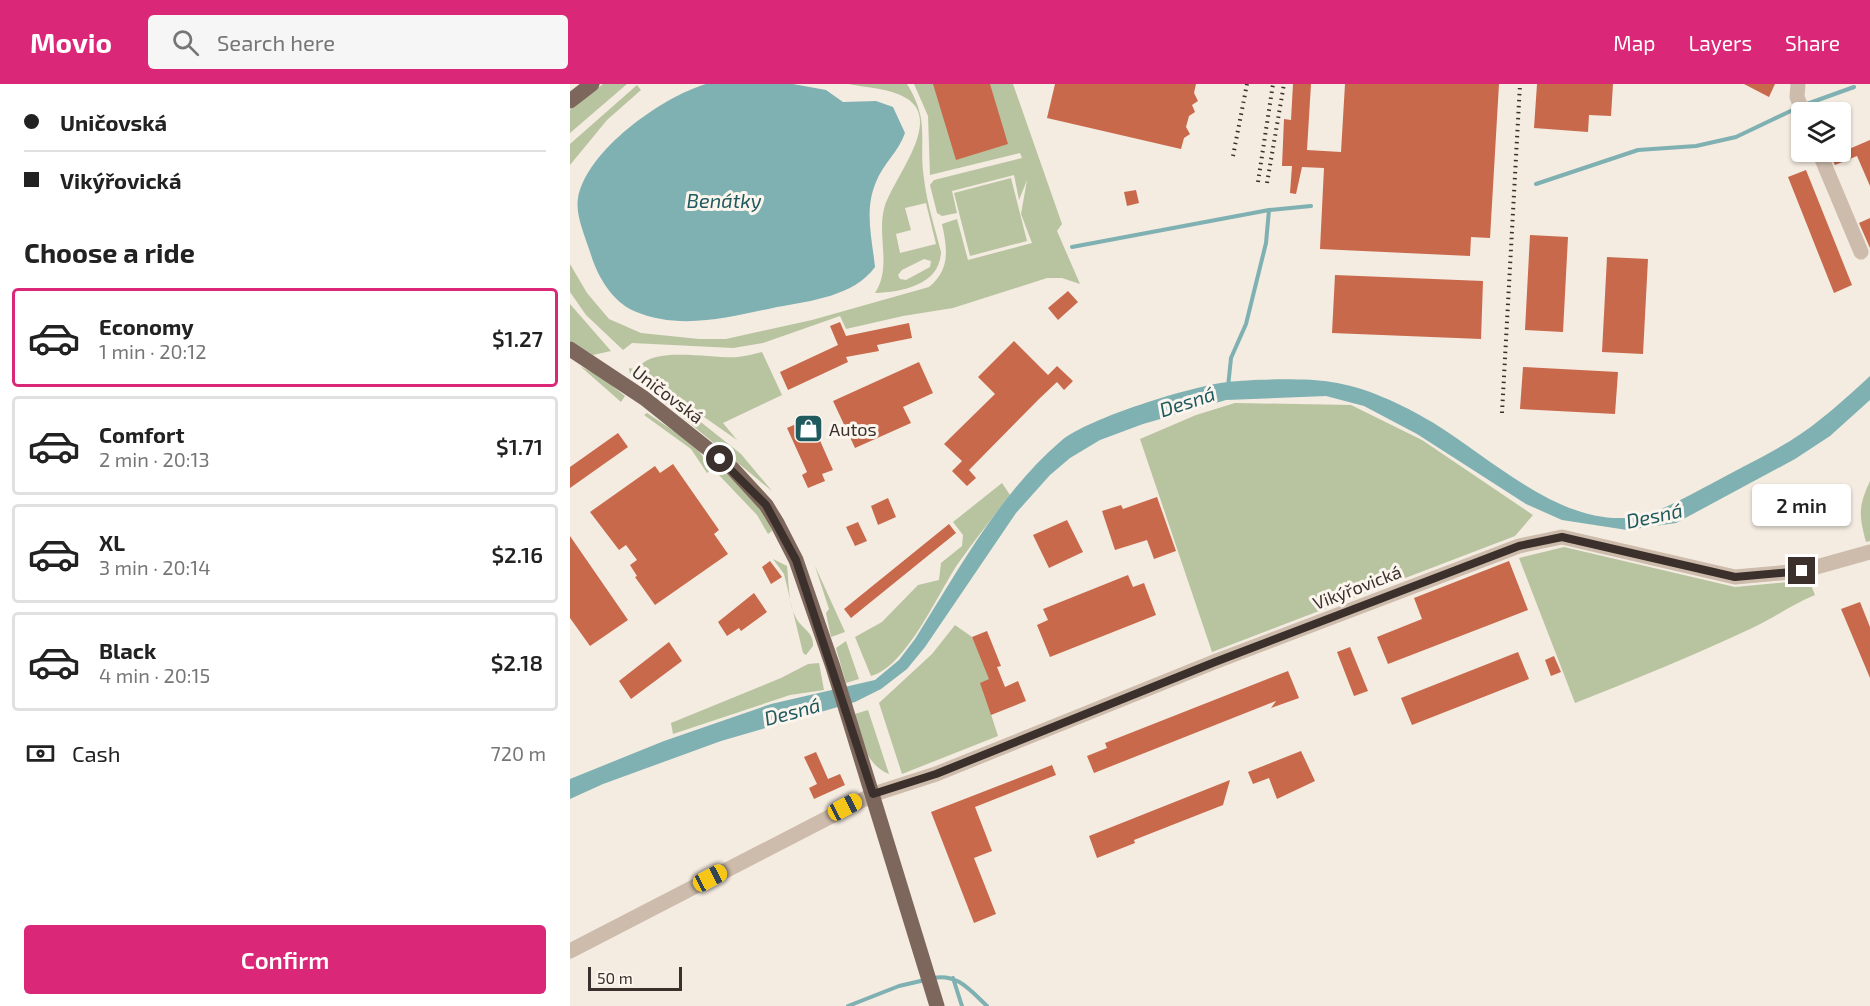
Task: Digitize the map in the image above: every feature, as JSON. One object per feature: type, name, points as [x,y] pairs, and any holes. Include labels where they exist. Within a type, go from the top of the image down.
[{"type":"main road","points":[[570,101],[592,84]]},
{"type":"main road","name":"Uničovská","points":[[570,349],[644,398],[740,476],[766,505],[796,560],[833,667],[935,999]]},
{"type":"street","points":[[1798,84],[1799,102]]},
{"type":"street","points":[[1823,162],[1861,252]]},
{"type":"street","name":"Vikýřovická","points":[[570,951],[873,794],[936,774],[1215,662],[1519,546],[1562,537],[1735,577],[1802,571],[1870,552]]},
{"type":"green space","points":[[603,84],[627,84],[570,133],[570,110]]},
{"type":"green space","points":[[848,84],[907,84],[919,110],[922,131],[925,188],[941,252],[939,263],[927,279],[897,291],[875,293],[883,273],[882,220],[889,197],[918,136],[920,121],[917,108],[906,98],[886,90]],"holes":[[[926,203],[936,244],[900,253],[896,234],[911,230],[905,208]],[[924,259],[931,261],[930,267],[906,280],[900,279],[898,275],[902,270]]]},
{"type":"green space","points":[[914,84],[1013,84],[1062,224],[1057,231],[1080,284],[1062,278],[1047,278],[953,308],[846,329],[840,316],[763,343],[733,348],[632,343],[623,350],[586,315],[570,292],[570,264],[587,293],[609,319],[641,333],[699,339],[726,339],[812,320],[929,287],[941,273],[946,258],[942,224],[957,219],[968,260],[1032,243],[1021,214],[1027,180],[1019,200],[1014,175],[952,191],[957,213],[942,216],[937,213],[930,185],[934,180],[1022,158],[1020,153],[930,175],[928,116]]},
{"type":"green space","points":[[637,85],[641,90],[607,120],[570,165],[570,144]]},
{"type":"green space","points":[[1011,178],[1027,241],[970,256],[954,193]]},
{"type":"green space","points":[[570,304],[611,351],[593,355],[570,341]]},
{"type":"green space","points":[[762,352],[782,395],[723,423],[737,440],[687,405],[640,366],[658,356],[738,357]]},
{"type":"green space","points":[[580,366],[601,377],[625,396],[621,402]]},
{"type":"green space","points":[[629,368],[634,369],[741,454],[772,491],[630,374]]},
{"type":"green space","points":[[1235,403],[1351,405],[1422,440],[1533,515],[1515,536],[1212,652],[1140,439],[1196,415]]},
{"type":"green space","points":[[647,413],[696,446],[711,470],[707,473],[691,449],[644,415]]},
{"type":"green space","points":[[717,462],[757,502],[764,511],[772,531],[768,534],[757,515],[717,473]]},
{"type":"green space","points":[[1870,481],[1870,541],[1866,542],[1861,511],[1863,498]]},
{"type":"green space","points":[[1002,483],[1010,495],[957,565],[920,628],[896,659],[884,670],[871,676],[855,637],[882,622],[918,585],[939,580],[941,563],[962,546],[963,535],[953,522]]},
{"type":"green space","points":[[1564,547],[1735,587],[1809,580],[1815,595],[1728,639],[1575,703],[1519,558]]},
{"type":"green space","points":[[773,559],[787,566],[790,601],[784,574]]},
{"type":"green space","points":[[815,566],[845,632],[831,637],[826,613],[829,609]]},
{"type":"green space","points":[[792,609],[798,622],[812,637],[813,646],[806,655],[803,653]]},
{"type":"green space","points":[[955,625],[972,637],[990,679],[981,683],[998,736],[902,774],[879,703],[932,654]]},
{"type":"green space","points":[[846,641],[859,679],[846,683],[836,648]]},
{"type":"green space","points":[[819,663],[824,690],[790,695],[673,734],[671,723],[781,678],[808,664]]},
{"type":"green space","points":[[868,710],[889,774],[874,764],[862,740],[855,714]]},
{"type":"water","name":"Benátky","points":[[706,84],[793,84],[826,90],[843,102],[876,101],[893,107],[905,133],[879,175],[872,193],[870,224],[875,267],[856,285],[831,296],[742,315],[687,321],[651,317],[634,311],[626,307],[607,288],[591,255],[579,219],[577,205],[584,180],[611,144],[629,128],[669,101]]},
{"type":"water","name":"Desná","points":[[1870,376],[1870,400],[1830,436],[1795,459],[1676,523],[1627,530],[1562,520],[1526,504],[1417,434],[1364,406],[1326,396],[1226,400],[1143,424],[1100,440],[1070,458],[1050,475],[1016,513],[925,647],[907,669],[881,689],[855,702],[721,741],[603,784],[570,799],[570,779],[664,741],[771,704],[875,680],[899,660],[915,639],[981,534],[1018,485],[1039,462],[1074,432],[1141,404],[1228,382],[1294,379],[1344,384],[1383,397],[1420,415],[1523,484],[1548,498],[1573,509],[1598,516],[1624,518],[1646,514],[1668,506],[1780,447],[1821,419]]},
{"type":"building","points":[[933,84],[990,84],[1008,144],[956,160]]},
{"type":"building","points":[[1055,84],[1196,84],[1194,93],[1198,101],[1192,105],[1195,112],[1189,116],[1186,127],[1190,134],[1184,138],[1181,149],[1047,118]]},
{"type":"building","points":[[1293,84],[1311,84],[1307,150],[1341,152],[1345,84],[1499,84],[1490,238],[1471,237],[1470,256],[1320,249],[1324,168],[1302,167],[1296,194],[1290,193],[1292,166],[1282,166],[1284,119],[1291,120]]},
{"type":"building","points":[[1537,84],[1613,84],[1611,116],[1589,115],[1588,132],[1534,128]]},
{"type":"building","points":[[1744,84],[1775,84],[1769,97]]},
{"type":"building","points":[[1870,140],[1870,186],[1857,156],[1851,158],[1851,148]]},
{"type":"building","points":[[1806,170],[1852,285],[1834,293],[1788,177]]},
{"type":"building","points":[[1136,190],[1139,203],[1127,206],[1124,192]]},
{"type":"building","points":[[1870,218],[1870,248],[1859,223]]},
{"type":"building","points":[[1530,235],[1568,237],[1563,332],[1525,330]]},
{"type":"building","points":[[1607,257],[1648,259],[1643,354],[1602,352]]},
{"type":"building","points":[[1335,275],[1483,281],[1481,339],[1332,333]]},
{"type":"building","points":[[1068,291],[1078,302],[1058,320],[1048,308]]},
{"type":"building","points":[[840,322],[846,336],[909,323],[912,338],[877,345],[879,351],[846,357],[848,362],[788,390],[780,372],[838,345],[830,326]]},
{"type":"building","points":[[1014,341],[1048,375],[1057,366],[1073,381],[1064,390],[1057,382],[1039,399],[969,470],[976,478],[967,486],[952,471],[962,461],[944,444],[995,394],[978,377]]},
{"type":"building","points":[[919,362],[933,393],[903,407],[911,423],[855,448],[833,401]]},
{"type":"building","points":[[1523,367],[1618,372],[1615,414],[1520,409]]},
{"type":"building","points":[[810,418],[833,470],[822,474],[825,481],[808,488],[802,475],[807,472],[787,428]]},
{"type":"building","points":[[618,433],[628,447],[570,488],[570,467]]},
{"type":"building","points":[[673,464],[719,530],[714,534],[728,554],[655,605],[635,577],[637,576],[630,565],[637,560],[626,545],[619,550],[590,512],[655,466],[660,473]]},
{"type":"building","points":[[1157,497],[1176,551],[1154,559],[1147,540],[1115,550],[1102,511],[1121,505],[1123,509]]},
{"type":"building","points":[[888,498],[896,517],[878,525],[871,506]]},
{"type":"building","points":[[1067,520],[1083,552],[1049,568],[1033,535]]},
{"type":"building","points":[[858,522],[867,541],[855,546],[846,527]]},
{"type":"building","points":[[949,524],[956,533],[851,618],[844,609]]},
{"type":"building","points":[[570,536],[628,620],[590,646],[570,618]]},
{"type":"building","points":[[770,561],[782,577],[771,584],[762,567]]},
{"type":"building","points":[[1509,561],[1528,610],[1388,664],[1377,637],[1422,619],[1414,598]]},
{"type":"building","points":[[1128,575],[1133,587],[1144,583],[1156,615],[1050,657],[1037,625],[1048,620],[1043,609]]},
{"type":"building","points":[[754,593],[767,612],[741,631],[739,628],[727,636],[718,622]]},
{"type":"building","points":[[1860,602],[1870,627],[1870,678],[1841,609]]},
{"type":"building","points":[[987,631],[1001,666],[997,667],[1005,687],[1018,681],[1026,701],[991,715],[980,683],[989,679],[972,637]]},
{"type":"building","points":[[669,642],[682,661],[631,699],[619,681]]},
{"type":"building","points":[[1350,647],[1368,691],[1354,696],[1337,652]]},
{"type":"building","points":[[1518,652],[1529,679],[1412,725],[1401,698]]},
{"type":"building","points":[[1554,656],[1561,672],[1551,676],[1545,660]]},
{"type":"building","points":[[1288,671],[1299,698],[1271,708],[1276,701],[1094,773],[1087,756],[1107,748],[1105,743]]},
{"type":"building","points":[[1301,751],[1315,781],[1277,799],[1269,778],[1253,784],[1248,772]]},
{"type":"building","points":[[816,752],[828,779],[840,774],[845,785],[814,799],[809,788],[817,784],[804,757]]},
{"type":"building","points":[[1052,765],[1056,775],[975,807],[992,851],[974,858],[996,914],[974,923],[931,812]]},
{"type":"building","points":[[1230,780],[1223,805],[1134,840],[1135,843],[1097,858],[1089,836]]},
{"type":"waterway","points":[[1812,102],[1854,87]]},
{"type":"waterway","points":[[1536,184],[1638,150],[1696,146],[1736,137],[1791,111]]},
{"type":"waterway","points":[[1072,247],[1269,210],[1311,206]]},
{"type":"waterway","points":[[1228,387],[1231,358],[1246,324],[1266,243],[1269,210]]},
{"type":"waterway","points":[[933,978],[956,980],[987,1006]]},
{"type":"waterway","points":[[953,978],[962,1006]]},
{"type":"waterway","points":[[848,1006],[899,986],[925,980]]},
{"type":"railway","points":[[1233,156],[1247,84]]},
{"type":"railway","points":[[1258,182],[1273,84]]},
{"type":"railway","points":[[1267,183],[1284,84]]},
{"type":"railway","points":[[1502,413],[1520,84]]},
{"type":"place","name":"Autos","points":[[808,429]]},
{"type":"route","points":[[720,459],[732,468],[766,505],[796,560],[873,794],[936,774],[1215,662],[1519,546],[1562,537],[1708,573],[1735,577],[1802,571]]}]
